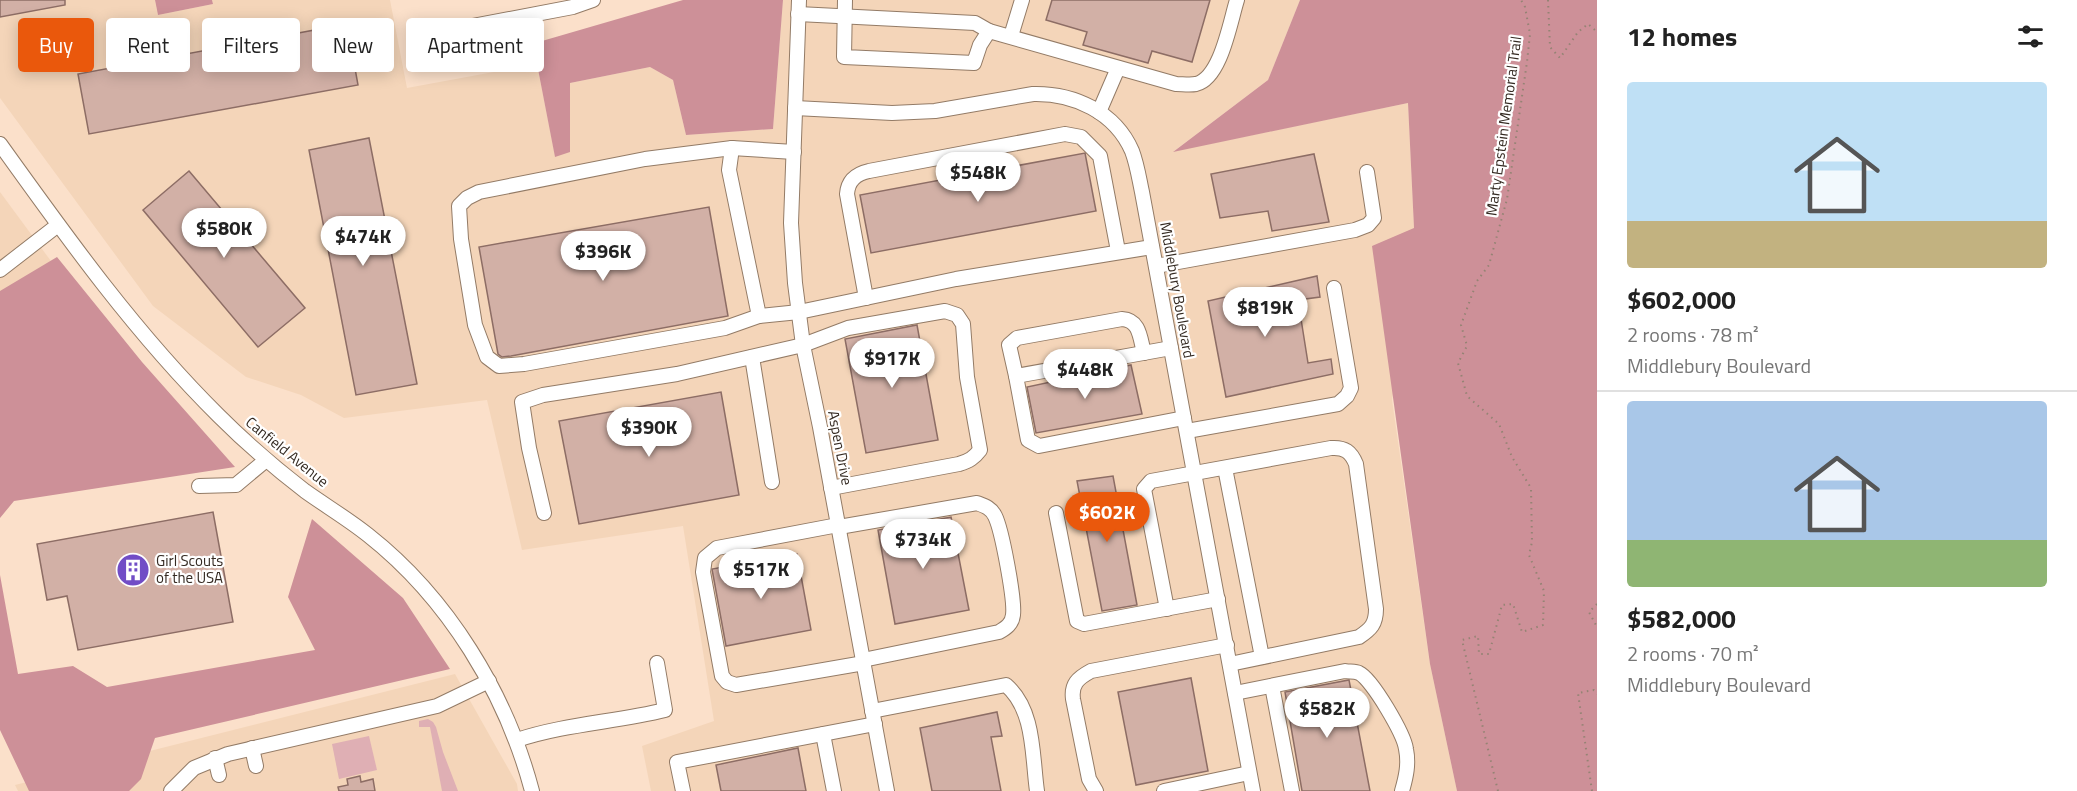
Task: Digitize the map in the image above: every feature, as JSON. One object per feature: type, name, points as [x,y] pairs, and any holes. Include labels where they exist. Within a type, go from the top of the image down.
[{"type":"street","points":[[515,18],[573,7],[593,0]]},
{"type":"street","points":[[845,0],[844,57],[974,63],[980,45],[990,31]]},
{"type":"street","points":[[1011,36],[1023,0]]},
{"type":"street","points":[[799,7],[844,16],[975,22],[990,31],[1118,68],[1176,84],[1197,84],[1209,76],[1219,59],[1237,0]]},
{"type":"street","name":"Aspen Drive","points":[[799,7],[791,223],[795,283],[803,345],[887,791]]},
{"type":"street","points":[[1099,112],[1118,68]]},
{"type":"street","name":"Middlebury Boulevard","points":[[795,108],[892,113],[935,111],[1034,94],[1048,94],[1079,101],[1099,112],[1115,126],[1132,152],[1142,192],[1253,791]]},
{"type":"street","points":[[866,298],[847,194],[849,184],[854,177],[870,171],[1024,141],[1073,135],[1081,137],[1097,152],[1100,156],[1118,251]]},
{"type":"street","name":"Canfield Avenue","points":[[0,144],[111,295],[183,380],[266,460],[389,552],[441,610],[489,681],[517,740],[532,791]]},
{"type":"street","points":[[732,148],[729,170],[759,316]]},
{"type":"street","points":[[794,152],[732,148],[645,159],[479,192],[467,198],[459,206],[461,239],[475,325],[488,357],[499,366],[524,364],[725,328],[759,316],[799,312],[956,279],[1152,247]]},
{"type":"street","points":[[1156,266],[1355,230],[1368,225],[1374,218],[1367,172]]},
{"type":"street","points":[[0,270],[58,225]]},
{"type":"street","points":[[1144,353],[1139,330],[1130,320],[1122,319],[1017,338],[1012,341],[1009,345],[1028,440],[1039,446],[1338,404],[1347,396],[1351,388],[1334,288]]},
{"type":"street","points":[[544,513],[529,448],[522,402],[543,395],[677,374],[752,357],[803,345],[848,328],[945,311],[957,315],[963,324],[967,377],[980,450],[976,456],[959,464],[831,488]]},
{"type":"street","points":[[1016,376],[1171,348]]},
{"type":"street","points":[[752,357],[772,482]]},
{"type":"street","points":[[1167,609],[1144,489],[1150,481],[1340,447],[1348,451],[1356,464],[1376,620],[1368,631],[1359,637],[1230,664]]},
{"type":"street","points":[[199,486],[236,485],[266,460]]},
{"type":"street","points":[[1225,468],[1262,657]]},
{"type":"street","points":[[976,503],[988,507],[995,516],[1000,529],[1013,603],[1013,616],[1009,626],[999,632],[863,662],[736,686],[727,682],[722,676],[703,572],[705,558],[711,552],[724,546],[838,526],[976,503]]},
{"type":"street","points":[[1056,513],[1077,621],[1084,624],[1218,598]]},
{"type":"street","points":[[1096,791],[1089,779],[1073,699],[1072,690],[1075,683],[1091,671],[1227,645]]},
{"type":"street","points":[[517,740],[554,729],[665,710],[657,663]]},
{"type":"street","points":[[1235,693],[1345,671],[1359,672],[1378,695],[1395,722],[1406,747],[1408,773],[1402,791]]},
{"type":"street","points":[[171,791],[187,773],[215,758],[437,706],[489,681]]},
{"type":"street","points":[[683,791],[677,762],[823,734],[874,717],[1006,685],[1015,693],[1028,718],[1036,791]]},
{"type":"street","points":[[1272,686],[1292,791]]},
{"type":"street","points":[[823,734],[834,791]]},
{"type":"street","points":[[252,748],[256,766]]},
{"type":"street","points":[[215,758],[219,775]]},
{"type":"street","points":[[1164,791],[1250,773]]},
{"type":"path","name":"Marty Epstein Memorial Trail","points":[[1498,791],[1462,640],[1478,636],[1479,654],[1489,654],[1502,605],[1513,604],[1522,632],[1544,625],[1544,591],[1529,555],[1532,542],[1531,488],[1512,457],[1499,424],[1467,396],[1458,363],[1467,346],[1461,325],[1477,281],[1489,265],[1507,199],[1530,33],[1525,7],[1521,0]]},
{"type":"path","points":[[1548,0],[1550,47],[1560,58],[1578,32],[1588,24],[1597,32]]},
{"type":"path","points":[[1597,604],[1589,612],[1597,627]]},
{"type":"path","points":[[1592,791],[1578,693],[1583,690],[1594,690],[1597,694]]},
{"type":"shaded area","points":[[0,0],[155,0],[158,15],[213,4],[212,0],[390,0],[393,18],[312,18],[312,72],[394,72],[394,21],[407,88],[494,72],[539,72],[555,156],[570,151],[570,83],[650,67],[673,80],[686,135],[773,129],[783,0],[1300,0],[1268,80],[1174,151],[1408,103],[1414,228],[1392,400],[1430,664],[1457,791],[651,791],[642,746],[714,721],[683,526],[522,550],[487,400],[344,418],[301,395],[246,377],[153,306],[0,98]]},
{"type":"shaded area","points":[[155,0],[212,0],[213,4],[158,15]]},
{"type":"shaded area","points":[[683,0],[783,0],[773,129],[686,135],[673,80],[650,67],[570,83],[570,152],[555,157],[539,72],[544,72],[544,40]]},
{"type":"shaded area","points":[[1300,0],[1597,0],[1597,791],[1457,791],[1430,664],[1372,246],[1414,228],[1408,103],[1173,152],[1268,80]]},
{"type":"shaded area","points":[[0,192],[59,272],[0,309]]},
{"type":"shaded area","points":[[57,257],[142,362],[235,467],[14,501],[0,518],[0,291]]},
{"type":"shaded area","points":[[312,519],[403,598],[450,669],[155,738],[141,779],[129,791],[29,791],[0,730],[0,575],[18,674],[73,666],[107,687],[315,650],[288,597]]},
{"type":"shaded area","points":[[455,674],[517,784],[518,791],[18,791],[15,785]]},
{"type":"shaded area","points":[[428,719],[436,727],[458,791],[442,791],[430,727],[419,727],[419,721]]},
{"type":"shaded area","points":[[369,736],[377,770],[339,779],[332,744]]},
{"type":"building","points":[[0,0],[65,0],[65,5],[0,17]]},
{"type":"building","points":[[1052,0],[1210,0],[1192,62],[1152,51],[1148,63],[1083,45],[1087,32],[1046,20]]},
{"type":"building","points":[[312,31],[312,72],[356,72],[358,85],[89,134],[78,74],[106,69],[106,72],[190,72],[190,53],[202,51],[202,72],[300,72],[300,33]]},
{"type":"building","points":[[369,138],[417,384],[356,395],[309,150]]},
{"type":"building","points":[[1085,153],[1096,211],[871,253],[860,195]]},
{"type":"building","points":[[1314,154],[1329,222],[1272,231],[1268,211],[1220,218],[1211,174]]},
{"type":"building","points":[[189,171],[305,308],[258,347],[143,210]]},
{"type":"building","points":[[709,207],[728,316],[511,356],[502,357],[498,354],[479,247]]},
{"type":"building","points":[[1317,276],[1320,297],[1298,300],[1308,363],[1331,359],[1333,374],[1226,397],[1208,301]]},
{"type":"building","points":[[917,325],[938,440],[866,453],[845,339]]},
{"type":"building","points":[[1131,365],[1142,414],[1036,433],[1027,387]]},
{"type":"building","points":[[721,392],[739,495],[579,524],[559,421]]},
{"type":"building","points":[[1113,476],[1137,605],[1102,611],[1077,481]]},
{"type":"building","name":"Girl Scouts of the USA","points":[[213,512],[233,622],[78,650],[67,596],[47,600],[37,544]]},
{"type":"building","points":[[951,517],[969,610],[895,624],[878,530]]},
{"type":"building","points":[[797,554],[811,630],[726,646],[712,569]]},
{"type":"building","points":[[1191,678],[1208,771],[1136,785],[1118,692]]},
{"type":"building","points":[[1349,680],[1370,791],[1302,791],[1285,692]]},
{"type":"building","points":[[997,712],[1002,736],[991,737],[1001,791],[932,791],[920,728]]},
{"type":"building","points":[[798,748],[806,791],[721,791],[716,765]]},
{"type":"building","points":[[360,776],[361,782],[373,779],[375,791],[339,791],[338,787],[348,785],[347,779]]},
{"type":"place","name":"Girl Scouts of the USA","points":[[133,570]]}]
